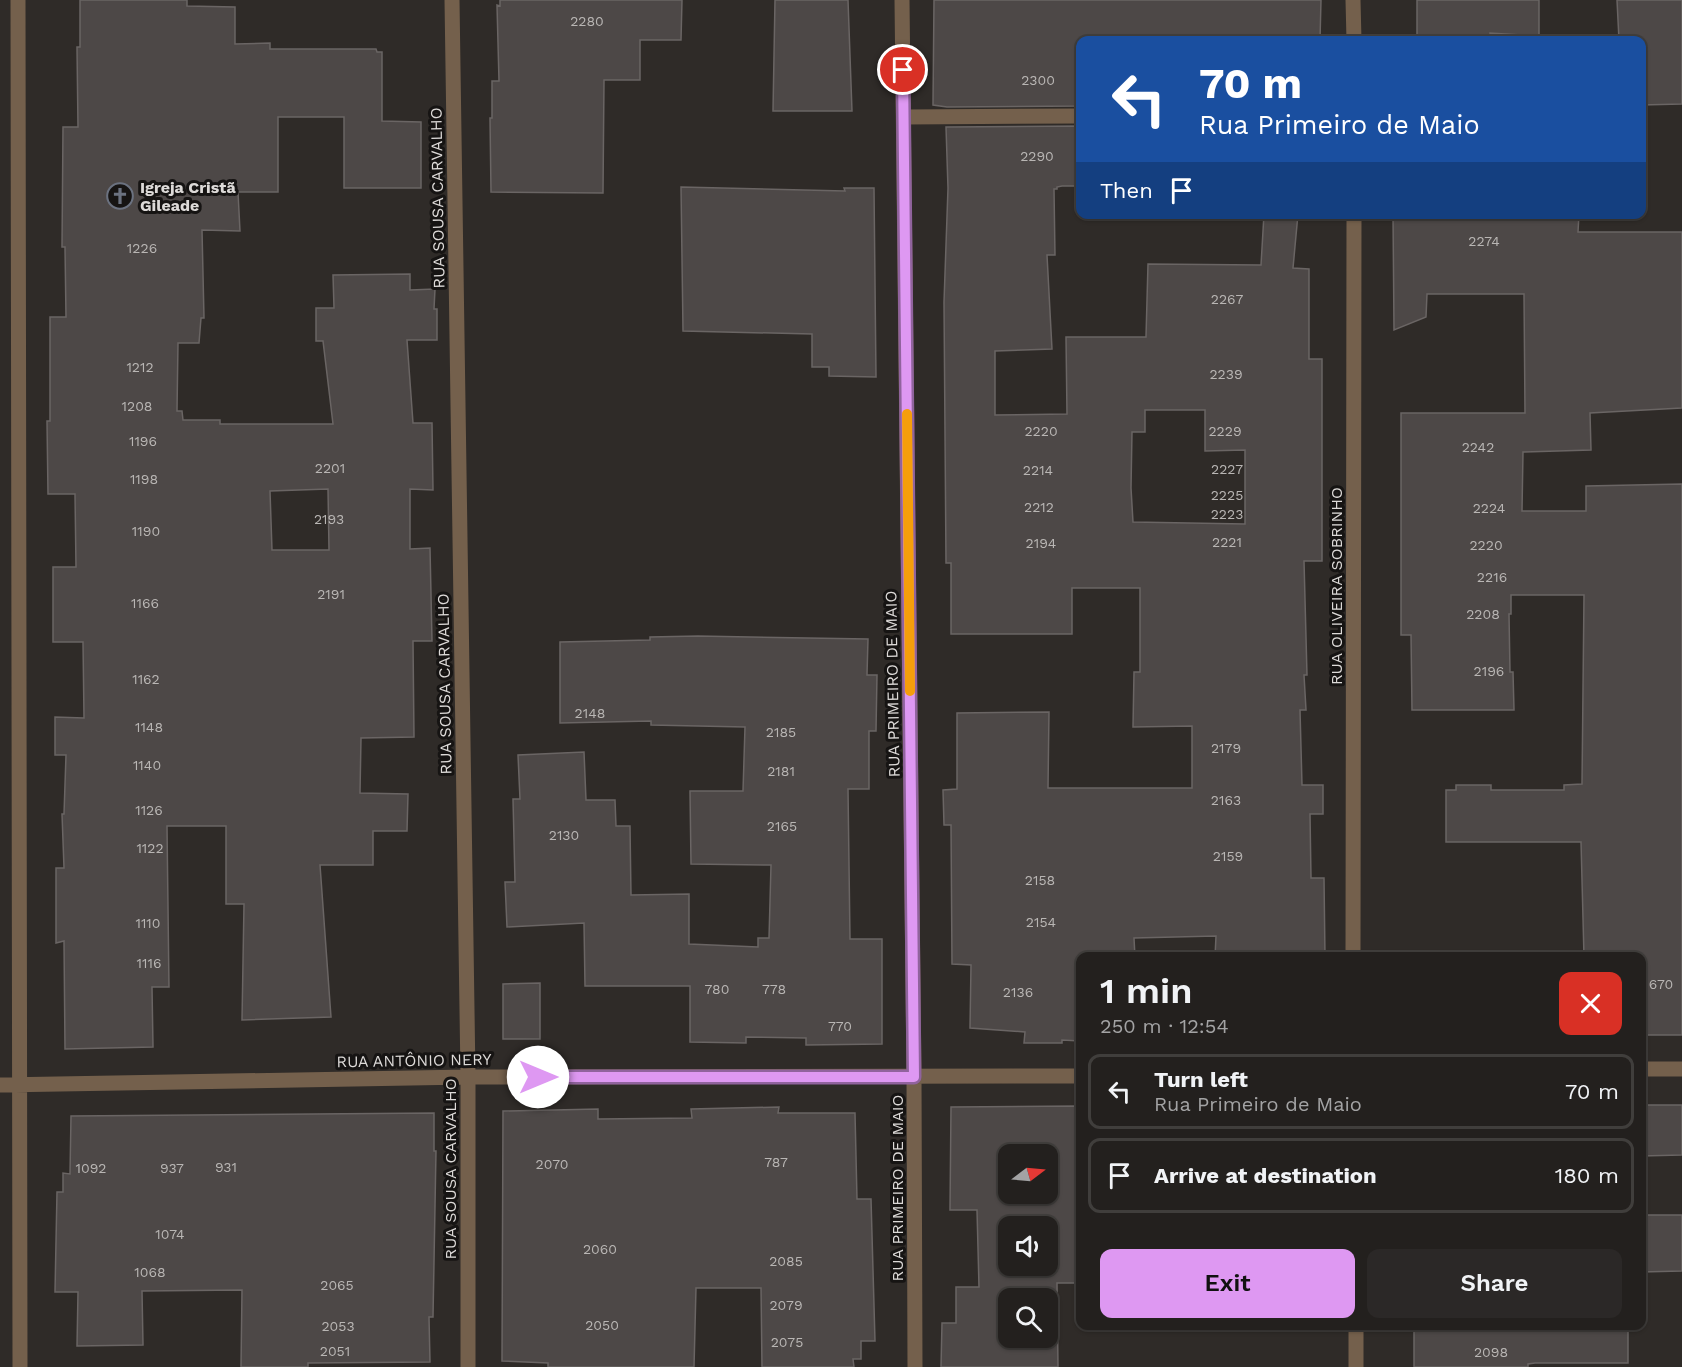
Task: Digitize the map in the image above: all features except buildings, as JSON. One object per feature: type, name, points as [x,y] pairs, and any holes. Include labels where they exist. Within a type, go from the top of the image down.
[{"type":"street","points":[[18,0],[21,1367]]},
{"type":"street","name":"RUA SOUSA CARVALHO","points":[[452,0],[468,1077],[468,1367]]},
{"type":"street","name":"RUA PRIMEIRO DE MAIO","points":[[902,0],[915,1367]]},
{"type":"street","points":[[1353,0],[1353,36]]},
{"type":"street","points":[[904,117],[1076,116]]},
{"type":"street","name":"RUA OLIVEIRA SOBRINHO","points":[[1353,952],[1354,219]]},
{"type":"street","points":[[1646,1069],[1682,1069]]},
{"type":"street","name":"RUA ANTÔNIO NERY","points":[[0,1085],[468,1077],[1076,1076]]},
{"type":"street","points":[[1356,1330],[1356,1367]]},
{"type":"slow traffic","points":[[907,414],[910,691]]},
{"type":"place","name":"Igreja Cristã Gileade","points":[[120,196]]},
{"type":"route","points":[[538,1077],[914,1077],[903,70]]}]
